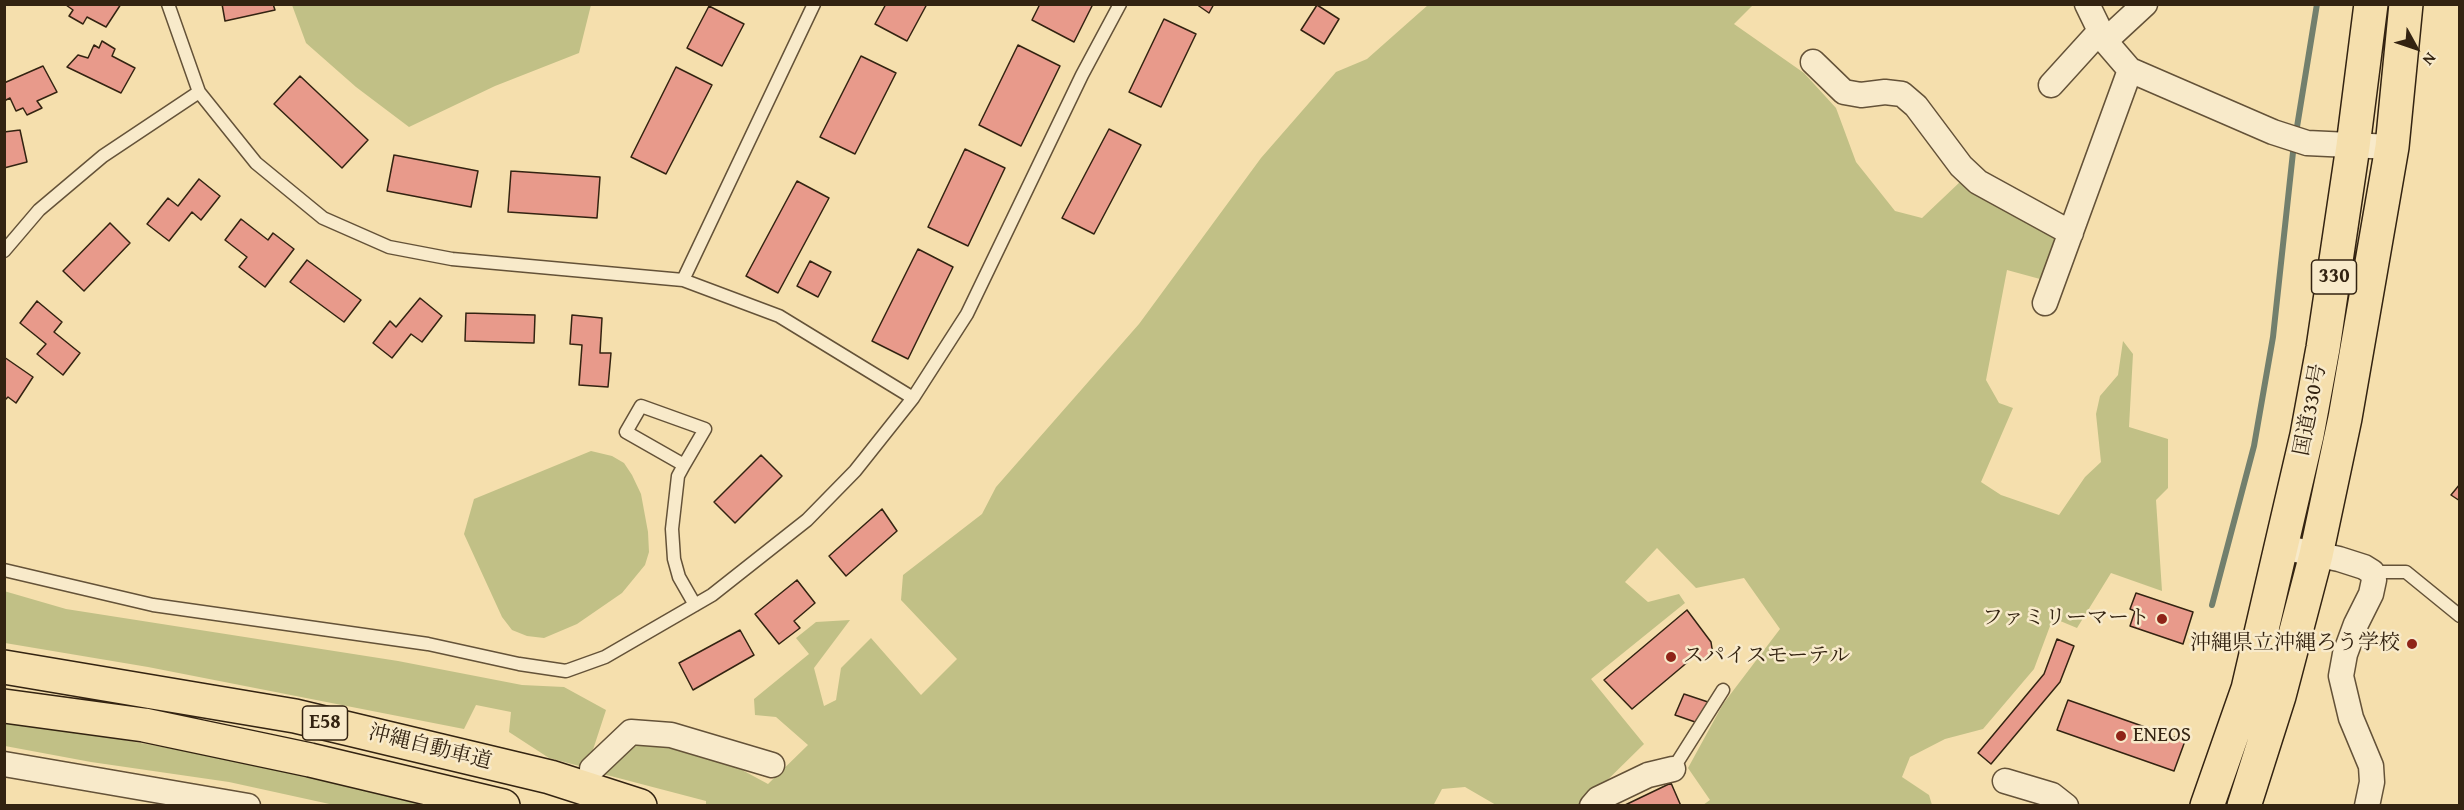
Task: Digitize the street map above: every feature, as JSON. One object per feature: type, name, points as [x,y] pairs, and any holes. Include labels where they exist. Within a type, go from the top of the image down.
[{"type":"highway","name":"国道330号","points":[[2207,806],[2248,689],[2307,435],[2323,348],[2372,4]]},
{"type":"highway","name":"国道330号","points":[[2244,806],[2279,696],[2316,555],[2357,358],[2392,147],[2406,4]]},
{"type":"highway","name":"沖縄自動車道","points":[[4,667],[295,716],[550,777],[640,806]]},
{"type":"highway","name":"沖縄自動車道","points":[[4,706],[144,725],[310,760],[502,806]]},
{"type":"street","points":[[2087,4],[2102,36],[2130,70],[2282,135],[2307,143],[2392,147]]},
{"type":"street","points":[[2050,85],[2102,36],[2145,4]]},
{"type":"street","points":[[1812,62],[1844,92],[1861,95],[1885,92],[1902,94],[1916,106],[1961,166],[1978,182],[2070,233]]},
{"type":"street","points":[[2045,303],[2130,70]]},
{"type":"street","points":[[2282,547],[2339,559],[2372,572],[2374,580],[2371,594],[2356,624],[2345,654],[2342,676],[2351,718],[2371,766],[2372,782],[2367,806]]},
{"type":"street","points":[[592,769],[631,732],[671,735],[772,765]]},
{"type":"street","points":[[4,764],[248,806]]},
{"type":"street","points":[[1592,806],[1598,799],[1648,775],[1673,769]]},
{"type":"street","points":[[2004,782],[2052,795],[2066,806]]},
{"type":"lane","points":[[168,4],[199,92],[256,163],[323,219],[389,247],[452,260],[682,280],[779,316],[913,398]]},
{"type":"lane","points":[[682,280],[814,4]]},
{"type":"lane","points":[[4,570],[153,605],[428,644],[519,664],[566,671],[605,657],[712,595],[807,520],[855,471],[913,398],[968,314],[1082,75],[1120,4]]},
{"type":"lane","points":[[4,251],[39,210],[103,156],[199,92]]},
{"type":"lane","points":[[684,465],[626,432],[641,406],[705,429],[678,476],[672,529],[678,577],[695,605]]},
{"type":"lane","points":[[2372,572],[2406,573],[2460,616]]},
{"type":"lane","points":[[1673,769],[1723,690]]},
{"type":"shaded area","points":[[292,4],[591,5],[579,53],[495,86],[409,127],[356,87],[306,43]]},
{"type":"shaded area","points":[[1428,5],[1753,5],[1734,24],[1804,73],[1836,108],[1856,162],[1895,211],[1922,218],[1961,181],[1988,202],[2057,235],[2040,279],[2007,270],[1986,380],[1999,403],[2013,408],[1981,482],[2001,495],[2059,515],[2085,477],[2101,462],[2096,414],[2100,396],[2118,375],[2123,341],[2133,354],[2129,427],[2168,439],[2168,488],[2156,500],[2162,591],[2111,573],[2077,628],[2053,618],[2034,669],[1983,729],[1945,739],[1910,757],[1902,777],[1929,795],[1932,805],[1703,805],[1710,800],[1688,768],[1723,704],[1780,629],[1744,578],[1696,588],[1657,548],[1625,582],[1648,602],[1679,594],[1685,603],[1591,679],[1644,744],[1582,805],[1496,805],[1465,787],[1442,789],[1433,806],[706,806],[706,801],[603,774],[635,737],[731,764],[768,784],[808,745],[776,717],[755,715],[754,699],[809,654],[796,638],[816,622],[850,620],[814,668],[824,706],[836,700],[841,668],[871,638],[921,695],[957,659],[901,600],[903,575],[982,514],[996,487],[1139,324],[1261,158],[1336,72],[1367,59]]},
{"type":"shaded area","points":[[591,451],[612,456],[624,463],[641,494],[648,532],[649,552],[645,565],[622,593],[577,624],[544,638],[527,636],[512,630],[502,617],[464,534],[474,499]]},
{"type":"shaded area","points":[[4,591],[66,609],[398,661],[522,685],[564,687],[606,710],[587,768],[549,758],[509,732],[511,712],[476,705],[464,729],[148,667],[5,643]]},
{"type":"shaded area","points":[[5,718],[314,775],[426,805],[334,805],[229,782],[91,762],[5,746]]},
{"type":"building","points":[[121,4],[106,27],[87,17],[83,24],[69,16],[73,10],[66,5]]},
{"type":"building","points":[[222,4],[273,4],[275,10],[225,21]]},
{"type":"building","points":[[886,4],[927,4],[907,41],[875,24]]},
{"type":"building","points":[[1040,4],[1093,4],[1074,42],[1032,20]]},
{"type":"building","points":[[1196,4],[1214,4],[1209,13]]},
{"type":"building","points":[[1317,5],[1339,19],[1324,44],[1301,30]]},
{"type":"building","points":[[709,6],[744,24],[722,66],[687,48]]},
{"type":"building","points":[[1164,19],[1196,34],[1161,107],[1129,92]]},
{"type":"building","points":[[102,41],[115,49],[112,56],[135,68],[121,93],[67,67],[78,55],[88,58],[94,45],[99,48]]},
{"type":"building","points":[[1018,45],[1060,66],[1021,146],[979,125]]},
{"type":"building","points":[[861,56],[896,73],[855,154],[820,137]]},
{"type":"building","points":[[43,66],[57,92],[37,101],[42,108],[27,115],[23,108],[16,111],[10,98],[4,101],[4,83]]},
{"type":"building","points":[[676,67],[712,85],[666,174],[631,157]]},
{"type":"building","points":[[300,76],[368,140],[342,168],[274,104]]},
{"type":"building","points":[[1109,129],[1141,145],[1094,234],[1062,218]]},
{"type":"building","points":[[20,130],[27,162],[4,168],[4,132]]},
{"type":"building","points":[[965,149],[1005,168],[968,246],[928,227]]},
{"type":"building","points":[[394,155],[478,171],[471,207],[387,191]]},
{"type":"building","points":[[511,171],[600,177],[597,218],[508,212]]},
{"type":"building","points":[[199,179],[220,196],[201,220],[192,212],[169,241],[147,224],[168,198],[178,206]]},
{"type":"building","points":[[797,181],[829,198],[778,293],[746,276]]},
{"type":"building","points":[[241,219],[268,240],[273,233],[294,249],[265,287],[239,267],[247,257],[225,240]]},
{"type":"building","points":[[110,223],[130,243],[84,291],[63,271]]},
{"type":"building","points":[[918,249],[953,267],[908,359],[872,341]]},
{"type":"building","points":[[307,260],[361,300],[344,322],[290,282]]},
{"type":"building","points":[[810,261],[831,272],[818,297],[797,286]]},
{"type":"building","points":[[420,298],[442,316],[422,342],[411,334],[392,358],[373,343],[390,321],[396,327]]},
{"type":"building","points":[[37,301],[62,322],[54,332],[80,353],[63,375],[37,354],[46,344],[20,323]]},
{"type":"building","points":[[466,313],[535,315],[534,343],[465,341]]},
{"type":"building","points":[[572,315],[602,318],[600,353],[611,353],[608,387],[579,385],[582,345],[570,344]]},
{"type":"building","points":[[4,357],[33,377],[16,403],[8,397],[4,401]]},
{"type":"building","points":[[761,455],[782,476],[735,523],[714,502]]},
{"type":"building","points":[[2460,484],[2460,501],[2451,495]]},
{"type":"building","points":[[882,509],[897,531],[846,576],[829,556]]},
{"type":"building","points":[[797,580],[815,603],[794,621],[800,628],[779,644],[755,614]]},
{"type":"building","name":"ファミリーマート","points":[[2136,593],[2193,612],[2183,644],[2130,626],[2135,611],[2130,609]]},
{"type":"building","points":[[1687,610],[1711,642],[1713,655],[1701,660],[1696,655],[1632,709],[1604,680]]},
{"type":"building","points":[[740,630],[754,655],[693,690],[679,663]]},
{"type":"building","points":[[2057,639],[2074,646],[2060,682],[1991,764],[1978,753],[2044,674]]},
{"type":"building","points":[[1684,694],[1708,702],[1698,723],[1675,715]]},
{"type":"building","name":"ENEOS","points":[[2068,700],[2185,741],[2174,771],[2057,730]]},
{"type":"building","points":[[1671,783],[1681,806],[1623,806]]},
{"type":"waterway","points":[[2296,133],[2317,4]]},
{"type":"waterway","points":[[2212,605],[2254,446],[2273,337],[2294,143]]},
{"type":"place","name":"ファミリーマート","points":[[2162,619]]},
{"type":"place","name":"沖縄県立沖縄ろう学校","points":[[2412,644]]},
{"type":"place","name":"スパイスモーテル","points":[[1671,657]]},
{"type":"place","name":"ENEOS","points":[[2121,736]]}]
